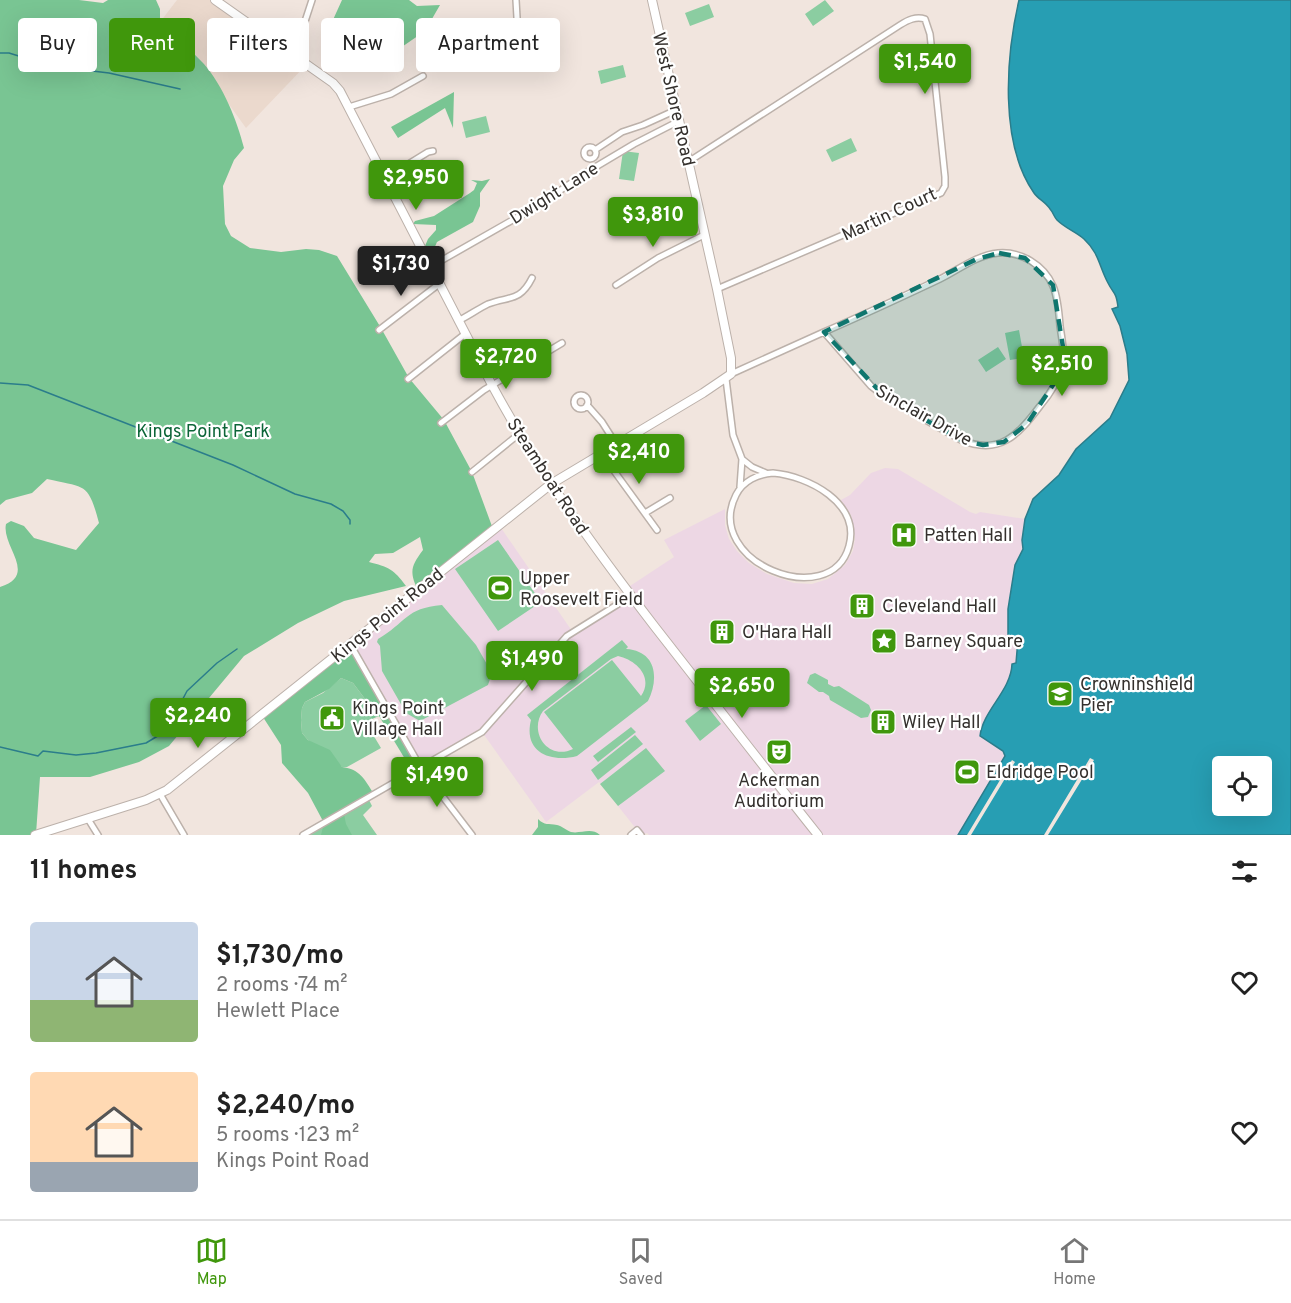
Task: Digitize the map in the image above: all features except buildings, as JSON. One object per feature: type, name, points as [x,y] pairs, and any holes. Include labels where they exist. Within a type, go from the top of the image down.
[{"type":"main road","name":"Steamboat Road","points":[[215,0],[241,18]]},
{"type":"main road","name":"West Shore Road","points":[[652,0],[717,289],[731,358],[729,376]]},
{"type":"main road","name":"Steamboat Road","points":[[309,66],[333,83],[349,107],[492,386],[551,484],[631,596],[818,835]]},
{"type":"main road","name":"Kings Point Road","points":[[35,835],[160,794],[174,785],[551,484],[729,376]]},
{"type":"street","points":[[306,18],[312,0]]},
{"type":"street","points":[[516,0],[517,18]]},
{"type":"street","name":"Martin Court","points":[[688,162],[900,25],[914,18],[925,19],[930,34],[945,177],[945,186],[941,193],[717,289]]},
{"type":"street","points":[[349,107],[391,94],[423,76]]},
{"type":"street","points":[[596,150],[622,132],[676,110]]},
{"type":"street","name":"Dwight Lane","points":[[430,267],[539,205],[634,144],[679,121]]},
{"type":"street","points":[[386,178],[433,151]]},
{"type":"street","points":[[395,196],[440,174]]},
{"type":"street","points":[[616,285],[658,258],[704,235]]},
{"type":"street","name":"Sinclair Drive","points":[[729,376],[977,259],[999,253],[1013,254],[1035,263],[1053,285],[1063,358],[1059,376],[1052,391],[1018,434],[1004,442],[971,444],[885,398],[824,332]]},
{"type":"street","points":[[458,321],[488,305],[507,301],[524,291],[532,278]]},
{"type":"street","points":[[379,330],[439,284]]},
{"type":"street","points":[[408,379],[465,334]]},
{"type":"street","points":[[441,423],[492,386],[562,343]]},
{"type":"street","points":[[729,376],[730,422],[742,459],[740,487],[729,514],[729,524],[734,537],[745,552],[768,568],[787,575],[807,578],[826,574],[842,561],[848,549],[850,532],[844,511],[829,495],[807,482],[781,474],[760,474],[740,487]]},
{"type":"street","points":[[587,405],[598,416],[616,444]]},
{"type":"street","points":[[472,472],[519,434]]},
{"type":"street","points":[[601,453],[657,530]]},
{"type":"street","points":[[742,459],[766,473]]},
{"type":"street","points":[[645,513],[670,498]]},
{"type":"street","points":[[303,835],[482,732],[567,636],[631,596]]},
{"type":"street","points":[[350,644],[421,768],[472,835]]},
{"type":"street","points":[[160,794],[184,835]]},
{"type":"street","points":[[87,819],[98,835]]},
{"type":"street","points":[[631,835],[639,833]]},
{"type":"highlighted area","points":[[999,253],[1025,258],[1053,285],[1063,347],[1059,376],[1027,424],[1004,442],[983,445],[961,440],[885,397],[824,332],[977,259]]},
{"type":"shaded area","points":[[177,0],[215,0],[241,18],[207,18],[207,68],[195,55],[195,18],[163,18]]},
{"type":"shaded area","points":[[210,72],[299,72],[246,128]]},
{"type":"shaded area","points":[[885,468],[898,469],[970,512],[1025,519],[1023,549],[1015,565],[1008,636],[1018,639],[1044,835],[649,835],[647,833],[641,835],[599,782],[546,822],[482,732],[421,768],[350,644],[499,525],[572,631],[630,596],[630,586],[674,557],[664,540],[725,509],[725,525],[729,539],[749,563],[767,574],[794,583],[812,584],[828,579],[845,565],[853,551],[855,539],[851,515],[841,500],[850,495],[871,473]]},
{"type":"green space","name":"Kings Point Park","points":[[0,0],[79,0],[103,3],[108,0],[156,0],[160,9],[160,18],[109,18],[109,72],[195,72],[195,55],[204,64],[207,72],[210,72],[217,82],[228,104],[244,148],[234,160],[223,186],[225,224],[231,236],[250,248],[281,252],[319,250],[337,256],[409,378],[444,420],[472,472],[493,529],[418,590],[412,574],[416,560],[423,550],[420,537],[393,553],[375,554],[369,562],[390,570],[406,586],[344,601],[298,623],[244,656],[169,746],[139,762],[90,777],[40,777],[36,834],[0,835],[0,587],[11,582],[17,575],[18,568],[8,541],[6,524],[11,521],[24,526],[34,538],[76,550],[99,523],[92,500],[84,489],[47,479],[32,493],[6,500],[0,505]]},
{"type":"green space","points":[[342,0],[409,0],[417,6],[440,5],[432,18],[416,18],[416,37],[404,45],[404,18],[334,18]]},
{"type":"green space","points":[[825,0],[834,11],[813,26],[805,14]]},
{"type":"green space","points":[[709,4],[714,17],[690,26],[685,13]]},
{"type":"green space","points":[[623,65],[626,77],[601,84],[598,71]]},
{"type":"green space","points":[[454,92],[453,128],[445,108],[398,138],[391,127]]},
{"type":"green space","points":[[486,116],[490,132],[466,138],[462,122]]},
{"type":"green space","points":[[851,138],[857,151],[832,162],[826,150]]},
{"type":"green space","points":[[623,151],[639,153],[634,181],[619,179]]},
{"type":"green space","points":[[490,179],[480,193],[480,206],[473,222],[437,242],[430,258],[425,246],[436,230],[436,225],[413,224],[415,221],[434,216],[470,193],[477,183],[471,180]]},
{"type":"green space","points":[[1019,330],[1024,358],[1010,360],[1005,333]]},
{"type":"green space","points":[[998,347],[1006,359],[986,372],[978,360]]},
{"type":"green space","name":"Upper Roosevelt Field","points":[[498,540],[541,602],[498,631],[455,569]]},
{"type":"green space","points":[[442,605],[476,645],[492,673],[488,685],[420,721],[406,713],[382,671],[380,646],[377,642],[420,609]]},
{"type":"green space","points":[[622,640],[628,647],[626,649],[644,655],[653,668],[654,684],[648,701],[577,756],[557,758],[541,753],[531,740],[531,720],[527,715]],"holes":[[[618,656],[637,665],[644,676],[644,689],[641,696],[612,660],[544,712],[573,749],[564,752],[549,748],[539,735],[539,719],[543,711],[611,659]]]},
{"type":"green space","points":[[350,644],[421,768],[404,774],[407,772],[403,767],[408,764],[379,716],[372,719],[361,701],[365,699],[353,683],[341,678],[329,689],[305,702],[302,708],[302,733],[308,740],[330,750],[342,767],[358,773],[374,794],[344,814],[352,835],[321,835],[324,823],[308,793],[282,763],[281,745],[261,714]]},
{"type":"green space","points":[[815,673],[828,680],[828,684],[834,687],[839,686],[869,705],[871,710],[868,717],[861,718],[807,683],[810,675]]},
{"type":"green space","points":[[341,678],[353,683],[365,699],[362,702],[372,719],[366,723],[381,748],[347,767],[342,767],[308,740],[302,733],[301,720],[305,702],[323,693]]},
{"type":"green space","points":[[706,705],[721,724],[700,741],[685,721]]},
{"type":"green space","points":[[631,727],[636,732],[598,762],[593,756]]},
{"type":"green space","points":[[635,735],[643,744],[598,780],[591,770]]},
{"type":"green space","points":[[646,748],[665,771],[618,806],[600,784]]},
{"type":"green space","points":[[368,798],[372,806],[363,815],[377,835],[303,835]]},
{"type":"green space","points":[[538,819],[571,832],[590,831],[600,835],[532,835],[538,827]]},
{"type":"water","points":[[1019,0],[1291,0],[1291,835],[958,835],[1005,756],[1003,751],[980,736],[986,718],[1007,683],[1012,664],[1016,663],[1018,639],[1008,637],[1008,609],[1015,565],[1023,549],[1025,519],[1033,499],[1059,475],[1076,449],[1110,418],[1129,380],[1127,354],[1120,326],[1112,309],[1118,307],[1115,294],[1096,255],[1084,239],[1057,220],[1034,193],[1023,173],[1010,125],[1008,99],[1011,47]]},
{"type":"pier","points":[[1090,758],[1094,760],[1048,835],[1044,835]]},
{"type":"pier","points":[[1012,760],[1015,762],[971,835],[967,835]]},
{"type":"waterway","points":[[0,53],[9,53],[51,66],[109,73],[180,89]]},
{"type":"waterway","points":[[0,383],[28,385],[233,465],[295,494],[331,504],[343,511],[350,520],[350,524]]},
{"type":"waterway","points":[[0,747],[38,756],[43,751],[76,755],[146,743],[166,731],[187,691],[217,663],[237,649]]},
{"type":"place","name":"Patten Hall","points":[[904,535]]},
{"type":"place","name":"Upper Roosevelt Field","points":[[500,588]]},
{"type":"place","name":"Cleveland Hall","points":[[862,606]]},
{"type":"place","name":"O'Hara Hall","points":[[722,632]]},
{"type":"place","name":"Barney Square","points":[[884,641]]},
{"type":"place","name":"Crowninshield Pier","points":[[1060,694]]},
{"type":"place","name":"Kings Point Village Hall","points":[[332,718]]},
{"type":"place","name":"Wiley Hall","points":[[883,722]]},
{"type":"place","name":"Ackerman Auditorium","points":[[779,752]]},
{"type":"place","name":"Eldridge Pool","points":[[967,772]]}]
